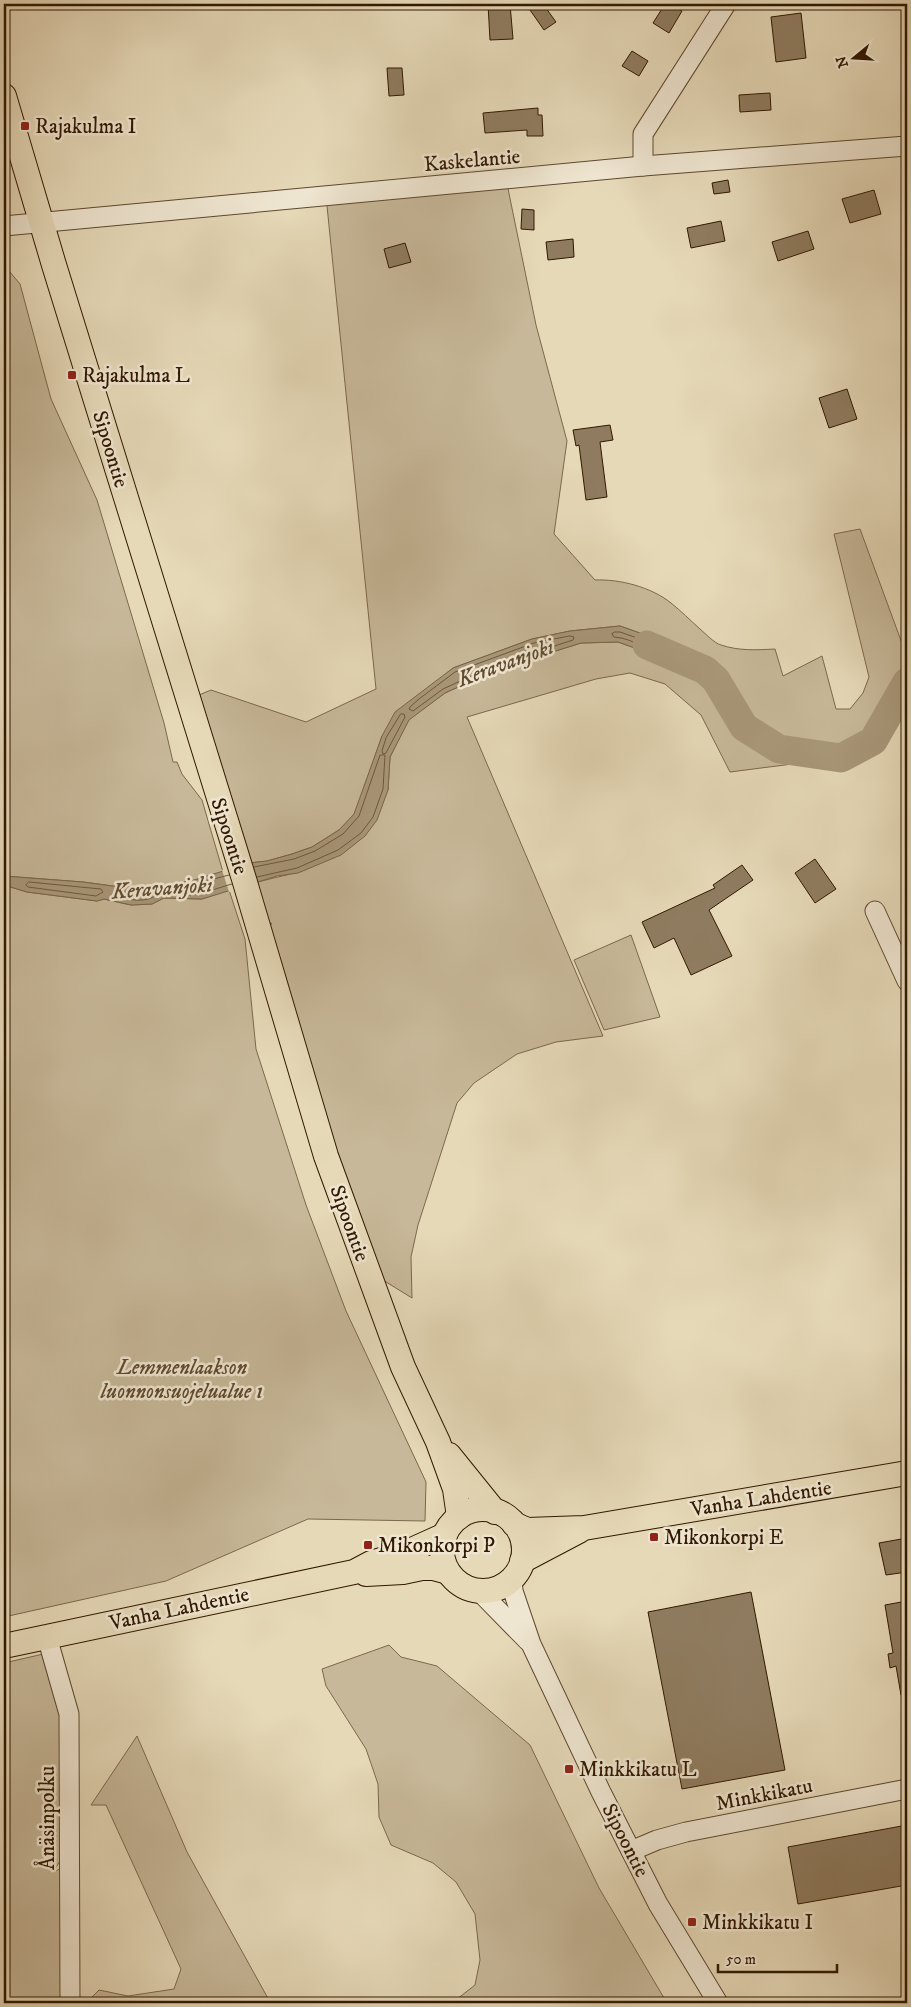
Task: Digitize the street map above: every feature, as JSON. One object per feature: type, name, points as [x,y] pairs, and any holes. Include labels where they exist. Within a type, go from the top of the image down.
[{"type":"main road","name":"Sipoontie","points":[[4,96],[41,223],[258,925],[326,1156],[403,1367],[438,1442],[455,1489],[452,1526]]},
{"type":"main road","name":"Sipoontie","points":[[438,1442],[504,1518]]},
{"type":"main road","name":"Vanha Lahdentie","points":[[504,1518],[527,1530],[584,1528],[907,1473]]},
{"type":"main road","points":[[486,1509],[504,1518],[520,1533],[523,1547],[517,1569],[506,1584],[493,1590],[479,1591],[466,1588],[454,1580],[448,1572],[442,1554],[452,1526],[472,1511],[486,1509]]},
{"type":"main road","name":"Vanha Lahdentie","points":[[4,1646],[354,1572],[371,1564],[405,1553],[452,1526]]},
{"type":"main road","name":"Vanha Lahdentie","points":[[517,1569],[584,1528]]},
{"type":"main road","name":"Vanha Lahdentie","points":[[354,1572],[373,1574],[402,1572],[422,1568],[433,1568],[448,1572]]},
{"type":"street","points":[[643,166],[643,134],[726,4]]},
{"type":"street","name":"Kaskelantie","points":[[4,226],[643,166],[907,146]]},
{"type":"street","points":[[875,911],[907,981]]},
{"type":"street","name":"Sipoontie","points":[[517,1569],[518,1606],[531,1644],[597,1783],[658,1904],[718,2003]]},
{"type":"street","name":"Sipoontie","points":[[479,1591],[531,1644]]},
{"type":"street","name":"Ånäsinpolku","points":[[47,1636],[69,1714],[70,2003]]},
{"type":"street","name":"Minkkikatu","points":[[631,1851],[657,1840],[686,1832],[907,1789]]},
{"type":"green space","points":[[506,179],[536,325],[567,441],[554,534],[595,580],[635,585],[663,597],[710,638],[721,645],[754,650],[775,649],[783,676],[822,656],[836,709],[850,709],[863,693],[869,677],[834,534],[860,529],[907,657],[907,676],[871,739],[840,755],[779,745],[746,725],[720,680],[707,666],[685,649],[620,626],[570,631],[532,639],[453,668],[382,736],[355,814],[339,830],[312,847],[267,861],[249,863],[199,695],[211,690],[306,722],[376,689],[326,196]]},
{"type":"green space","points":[[4,265],[20,284],[51,399],[97,500],[164,723],[173,762],[177,762],[182,774],[202,800],[223,872],[191,881],[154,887],[120,887],[4,876]]},
{"type":"green space","points":[[618,642],[646,652],[664,663],[682,665],[705,673],[714,683],[742,730],[778,752],[816,761],[730,772],[701,715],[665,684],[630,673],[596,679],[467,717],[603,1036],[556,1042],[517,1054],[474,1083],[457,1103],[418,1225],[411,1257],[412,1298],[378,1277],[258,925],[272,924],[266,919],[255,883],[291,874],[312,866],[388,790],[390,757],[409,719],[445,693],[495,670],[581,643]]},
{"type":"green space","name":"Lemmenlaakson luonnonsuojelualue 1","points":[[4,885],[27,892],[97,901],[104,899],[131,905],[152,904],[164,898],[202,899],[229,890],[245,939],[256,1049],[306,1205],[346,1311],[426,1482],[425,1521],[308,1519],[166,1581],[4,1617]]},
{"type":"green space","points":[[631,935],[660,1017],[604,1030],[574,960]]},
{"type":"green space","points":[[389,1645],[401,1657],[437,1666],[530,1745],[599,1888],[667,2003],[452,2003],[475,1985],[480,1960],[475,1914],[456,1882],[433,1863],[391,1845],[379,1817],[378,1784],[366,1749],[326,1686],[322,1669]]},
{"type":"green space","points":[[52,1652],[62,1685],[70,1846],[53,1872],[62,1868],[63,2003],[4,2003],[4,1663]]},
{"type":"green space","points":[[137,1736],[187,1852],[270,2002],[86,2003],[99,1990],[128,1996],[174,1989],[181,1969],[106,1805],[91,1805]]},
{"type":"water","points":[[620,626],[685,649],[682,665],[664,663],[646,652],[618,642],[581,643],[495,670],[445,693],[409,720],[390,757],[388,790],[377,820],[365,836],[341,855],[298,873],[277,876],[202,899],[164,898],[152,904],[131,905],[104,899],[97,901],[27,892],[4,885],[4,876],[120,887],[157,887],[191,881],[249,863],[267,861],[312,847],[339,830],[354,814],[382,736],[395,712],[453,668],[532,639],[570,631]]},
{"type":"pier","points":[[248,860],[256,885],[229,892],[222,870]]},
{"type":"building","points":[[488,4],[510,4],[513,39],[490,40]]},
{"type":"building","points":[[543,4],[556,22],[544,30],[530,10]]},
{"type":"building","points":[[665,4],[670,4],[682,11],[669,33],[653,23]]},
{"type":"building","points":[[801,13],[806,58],[776,62],[771,17]]},
{"type":"building","points":[[632,51],[648,61],[639,76],[622,66]]},
{"type":"building","points":[[387,68],[402,68],[404,95],[389,96]]},
{"type":"building","points":[[770,93],[771,110],[740,112],[739,95]]},
{"type":"building","points":[[538,108],[538,115],[542,115],[543,136],[527,136],[527,130],[485,133],[483,113]]},
{"type":"building","points":[[728,180],[730,192],[714,194],[712,183]]},
{"type":"building","points":[[874,190],[881,214],[850,223],[842,199]]},
{"type":"building","points":[[522,209],[534,210],[534,230],[521,229]]},
{"type":"building","points":[[721,221],[725,241],[691,248],[687,228]]},
{"type":"building","points":[[808,231],[814,249],[778,261],[772,242]]},
{"type":"building","points":[[573,239],[574,257],[548,260],[546,242]]},
{"type":"building","points":[[405,243],[411,262],[389,268],[384,249]]},
{"type":"building","points":[[847,389],[857,419],[829,428],[819,398]]},
{"type":"building","points":[[610,425],[613,440],[600,442],[607,497],[586,500],[579,445],[576,446],[573,430]]},
{"type":"building","points":[[815,859],[836,889],[815,903],[795,873]]},
{"type":"building","points":[[742,865],[753,880],[709,910],[732,956],[691,975],[674,938],[654,948],[642,922],[715,888],[713,885]]},
{"type":"building","points":[[907,1538],[907,1572],[886,1575],[879,1543]]},
{"type":"building","points":[[751,1592],[785,1770],[682,1789],[648,1612]]},
{"type":"building","points":[[907,1601],[907,1694],[901,1695],[896,1666],[890,1668],[888,1654],[893,1653],[885,1605]]},
{"type":"building","points":[[907,1825],[907,1885],[798,1904],[788,1847]]},
{"type":"waterway","name":"Keravanjoki","points":[[647,645],[705,670],[716,680],[744,727],[779,749],[841,758],[873,741],[907,682]]},
{"type":"place","name":"Rajakulma I","points":[[25,126]]},
{"type":"place","name":"Rajakulma L","points":[[72,375]]},
{"type":"place","name":"Mikonkorpi E","points":[[654,1537]]},
{"type":"place","name":"Mikonkorpi P","points":[[368,1545]]},
{"type":"place","name":"Minkkikatu L","points":[[569,1769]]},
{"type":"place","name":"Minkkikatu I","points":[[692,1922]]}]
